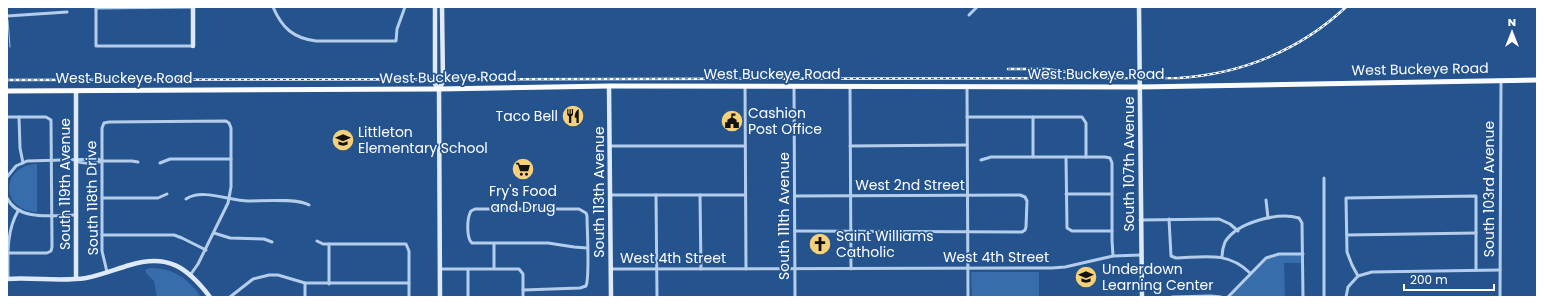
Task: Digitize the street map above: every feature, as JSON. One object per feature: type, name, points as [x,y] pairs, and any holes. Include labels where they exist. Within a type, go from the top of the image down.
[{"type":"main road","points":[[193,7],[193,46]]},
{"type":"main road","points":[[435,7],[435,84],[439,89]]},
{"type":"main road","points":[[440,297],[439,89],[443,82],[442,7]]},
{"type":"main road","name":"South 107th Avenue","points":[[1139,7],[1140,220],[1142,297]]},
{"type":"main road","points":[[435,25],[438,32],[438,43],[443,48]]},
{"type":"main road","name":"West Buckeye Road","points":[[7,90],[439,89],[610,86],[1140,87],[1324,82],[1537,80]]},
{"type":"main road","name":"South 113th Avenue","points":[[610,86],[611,297]]},
{"type":"main road","name":"South 119th Avenue","points":[[76,90],[76,278]]},
{"type":"main road","points":[[8,279],[89,277],[140,262],[157,261],[174,265],[191,274],[210,297]]},
{"type":"street","points":[[47,7],[47,13]]},
{"type":"street","points":[[193,7],[96,7],[96,46],[193,46]]},
{"type":"street","points":[[273,7],[279,20],[292,33],[304,39],[316,41],[396,41],[397,29],[405,7]]},
{"type":"street","points":[[969,15],[976,7]]},
{"type":"street","points":[[8,16],[67,12]]},
{"type":"street","name":"South 103rd Avenue","points":[[1500,297],[1501,80]]},
{"type":"street","points":[[745,86],[746,269]]},
{"type":"street","name":"South 111th Avenue","points":[[794,86],[795,297]]},
{"type":"street","points":[[850,86],[851,269]]},
{"type":"street","points":[[967,86],[968,297]]},
{"type":"street","points":[[7,117],[46,117],[50,119],[52,123],[51,251],[45,253],[8,253]]},
{"type":"street","points":[[19,117],[22,163]]},
{"type":"street","points":[[967,117],[1084,118],[1086,123],[1086,156]]},
{"type":"street","points":[[1033,117],[1033,157]]},
{"type":"street","name":"South 118th Drive","points":[[107,272],[103,257],[102,235],[102,128],[104,123],[226,121],[229,123],[231,128],[231,158]]},
{"type":"street","points":[[610,146],[745,146]]},
{"type":"street","points":[[850,146],[968,146]]},
{"type":"street","points":[[1066,156],[1066,226],[1068,230],[1112,231]]},
{"type":"street","points":[[981,160],[992,157],[1105,156],[1110,158],[1112,163],[1113,256]]},
{"type":"street","points":[[160,163],[170,159],[231,158],[230,198],[206,250],[197,267],[191,274]]},
{"type":"street","points":[[7,175],[14,168],[29,161],[76,161],[81,163],[98,163],[102,161],[138,162]]},
{"type":"street","points":[[1324,178],[1324,297]]},
{"type":"street","points":[[102,198],[158,198],[167,194]]},
{"type":"street","points":[[1066,194],[1112,194]]},
{"type":"street","points":[[610,195],[745,195]]},
{"type":"street","points":[[656,195],[657,297]]},
{"type":"street","points":[[700,195],[701,269]]},
{"type":"street","name":"West 2nd Street","points":[[795,196],[1020,195],[1025,197],[1025,230],[1020,232],[968,231]]},
{"type":"street","points":[[186,199],[196,196],[218,196],[246,201],[302,201],[309,205]]},
{"type":"street","points":[[1358,276],[1347,252],[1346,198],[1476,196],[1476,270]]},
{"type":"street","points":[[7,198],[12,206],[18,211],[29,215],[76,215]]},
{"type":"street","points":[[1266,200],[1268,218]]},
{"type":"street","points":[[523,290],[580,288],[586,286],[587,281],[587,248],[587,216],[585,211],[579,209],[475,209],[470,211],[468,215],[469,238],[470,242],[475,244],[548,243],[587,248]]},
{"type":"street","points":[[8,279],[9,232],[18,211]]},
{"type":"street","points":[[1222,257],[1225,242],[1238,231],[1254,221],[1268,218],[1300,218],[1302,223],[1303,297]]},
{"type":"street","points":[[1169,219],[1171,256],[1176,258],[1222,257],[1237,262],[1250,273]]},
{"type":"street","points":[[1140,220],[1218,219],[1230,224],[1238,231]]},
{"type":"street","points":[[795,231],[968,231]]},
{"type":"street","points":[[214,233],[230,238],[264,238],[272,242]]},
{"type":"street","points":[[1347,235],[1476,233]]},
{"type":"street","points":[[102,235],[174,236],[182,238],[206,250]]},
{"type":"street","points":[[317,241],[329,244],[402,243],[407,245],[409,251],[409,297]]},
{"type":"street","points":[[329,244],[329,284]]},
{"type":"street","points":[[494,244],[494,268]]},
{"type":"street","points":[[562,251],[563,246]]},
{"type":"street","points":[[1228,297],[1262,261],[1272,255],[1303,254]]},
{"type":"street","name":"West 4th Street","points":[[611,269],[1056,268],[1113,256],[1141,255]]},
{"type":"street","points":[[440,269],[514,268],[521,270],[523,276],[523,297]]},
{"type":"street","points":[[468,269],[468,297]]},
{"type":"street","points":[[1346,297],[1348,287],[1358,276],[1372,272],[1500,270]]},
{"type":"street","points":[[230,297],[253,280],[266,275],[278,276],[305,283],[409,283]]},
{"type":"street","points":[[305,283],[305,297]]},
{"type":"street","points":[[1172,297],[1221,297]]},
{"type":"shaded area","points":[[37,164],[37,212],[25,210],[16,204],[11,197],[9,188],[11,179],[16,172],[25,166]]},
{"type":"shaded area","points":[[1303,254],[1303,263],[1284,263],[1285,296],[1228,297],[1260,263],[1272,255]]},
{"type":"shaded area","points":[[149,268],[166,270],[181,276],[197,291],[200,297],[157,297],[154,281],[145,270]]},
{"type":"shaded area","points":[[971,272],[1039,272],[1039,297],[972,297]]},
{"type":"waterway","points":[[8,20],[10,47]]},
{"type":"railway","points":[[7,80],[1179,78],[1202,76],[1225,71],[1269,57],[1309,36],[1346,7]]},
{"type":"railway","points":[[1008,69],[1046,69],[1080,74]]},
{"type":"place","name":"Taco Bell","points":[[573,116]]},
{"type":"place","name":"Cashion Post Office","points":[[732,121]]},
{"type":"place","name":"Littleton Elementary School","points":[[343,140]]},
{"type":"place","name":"Fry's Food and Drug","points":[[523,169]]},
{"type":"place","name":"Saint Williams Catholic","points":[[820,244]]},
{"type":"place","name":"Underdown Learning Center","points":[[1086,277]]}]
